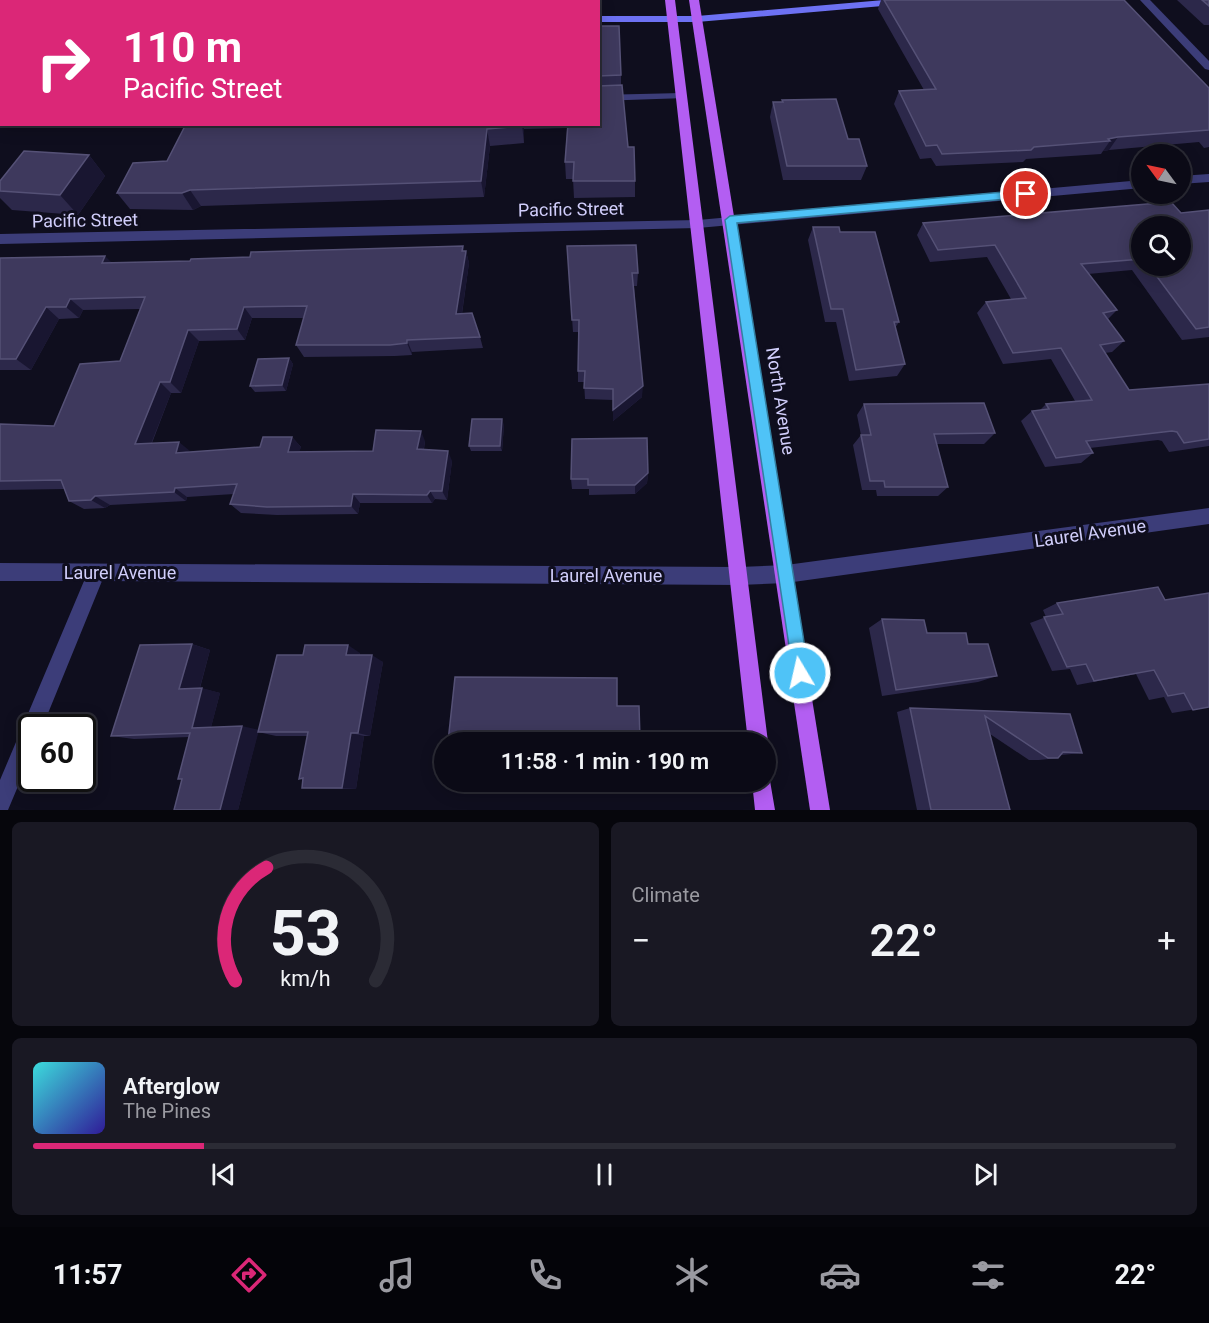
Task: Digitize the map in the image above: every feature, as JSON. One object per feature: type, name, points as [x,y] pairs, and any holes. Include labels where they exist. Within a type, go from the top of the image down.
[{"type":"main road","points":[[670,0],[757,732]]},
{"type":"main road","name":"North Avenue","points":[[694,0],[786,574],[820,810]]},
{"type":"main road","points":[[763,792],[765,810]]},
{"type":"street","points":[[600,19],[697,19],[854,3],[917,0]]},
{"type":"street","points":[[1145,0],[1209,67]]},
{"type":"street","points":[[600,98],[682,96]]},
{"type":"street","points":[[1191,179],[1209,178]]},
{"type":"street","name":"Pacific Street","points":[[0,239],[698,224],[1131,185]]},
{"type":"street","name":"Laurel Avenue","points":[[0,572],[739,576],[786,574],[1209,516]]},
{"type":"street","points":[[38,714],[98,571]]},
{"type":"street","points":[[0,804],[18,761]]},
{"type":"building","points":[[884,0],[1124,0],[1209,88],[1209,130],[1118,137],[1108,139],[1110,141],[1034,147],[1031,150],[942,154],[937,145],[926,146],[899,91],[936,89]]},
{"type":"building","points":[[600,26],[619,26],[621,75],[600,76]]},
{"type":"building","points":[[622,85],[628,147],[634,147],[635,181],[573,181],[574,162],[565,162],[568,126],[600,126],[600,86]]},
{"type":"building","points":[[836,99],[848,139],[859,139],[867,166],[787,166],[773,102]]},
{"type":"building","points":[[185,126],[522,126],[487,129],[481,181],[190,190],[182,193],[117,193],[133,163],[167,161]]},
{"type":"building","points":[[24,151],[89,155],[60,195],[0,191],[0,181]]},
{"type":"building","points":[[1147,204],[1173,204],[1181,213],[1209,210],[1209,327],[1196,329],[1156,276],[1191,276],[1191,216],[1131,216],[1131,260],[1081,264],[1117,310],[1103,313],[1124,341],[1100,345],[1129,390],[1209,384],[1209,439],[1184,443],[1177,432],[1172,431],[1086,441],[1093,453],[1056,458],[1032,411],[1049,409],[1046,404],[1092,400],[1061,348],[1013,353],[986,302],[1026,298],[995,245],[938,250],[923,223]]},
{"type":"building","points":[[813,227],[839,227],[840,232],[875,232],[899,322],[894,322],[905,364],[856,370],[843,309],[831,309]]},
{"type":"building","points":[[636,245],[638,273],[632,273],[643,386],[613,410],[613,389],[584,388],[585,371],[578,371],[579,320],[572,320],[567,246]]},
{"type":"building","points":[[463,246],[462,251],[466,251],[456,314],[472,313],[480,337],[407,340],[407,343],[390,345],[296,345],[307,306],[244,307],[237,329],[188,330],[170,382],[160,382],[135,444],[179,442],[176,453],[260,447],[263,437],[292,437],[288,452],[373,451],[376,430],[421,431],[417,449],[448,451],[442,491],[430,491],[427,495],[353,494],[351,506],[267,507],[230,504],[237,484],[175,488],[174,492],[95,496],[91,500],[69,501],[61,480],[0,481],[0,424],[54,426],[80,364],[120,361],[145,297],[70,299],[66,307],[46,307],[16,359],[0,359],[0,258],[105,256],[102,263],[190,261],[191,259],[250,257],[251,252]]},
{"type":"building","points":[[289,358],[282,385],[250,386],[258,359]]},
{"type":"building","points":[[984,403],[995,433],[934,434],[948,487],[885,487],[884,481],[870,481],[861,435],[871,435],[864,404]]},
{"type":"building","points":[[472,419],[502,419],[500,446],[469,446]]},
{"type":"building","points":[[647,438],[648,473],[635,485],[588,485],[588,479],[571,479],[572,439]]},
{"type":"building","points":[[1158,587],[1165,600],[1209,593],[1209,707],[1193,710],[1184,693],[1168,696],[1154,670],[1094,681],[1086,664],[1067,667],[1044,617],[1063,614],[1057,603]]},
{"type":"building","points":[[882,619],[924,620],[927,633],[966,633],[968,644],[988,644],[997,676],[896,690]]},
{"type":"building","points":[[192,644],[179,689],[202,688],[192,728],[242,726],[220,810],[174,810],[182,779],[178,779],[190,733],[111,736],[140,645]]},
{"type":"building","points":[[305,645],[348,645],[346,655],[372,655],[358,733],[351,733],[342,788],[302,788],[303,778],[299,779],[308,732],[258,732],[277,655],[303,655]]},
{"type":"building","points":[[455,677],[617,678],[617,706],[639,706],[640,732],[449,732]]},
{"type":"building","points":[[910,708],[1070,714],[1082,753],[1063,752],[1058,758],[1048,758],[985,716],[1010,810],[931,810]]},
{"type":"route","points":[[800,673],[730,220],[1026,194]]}]
